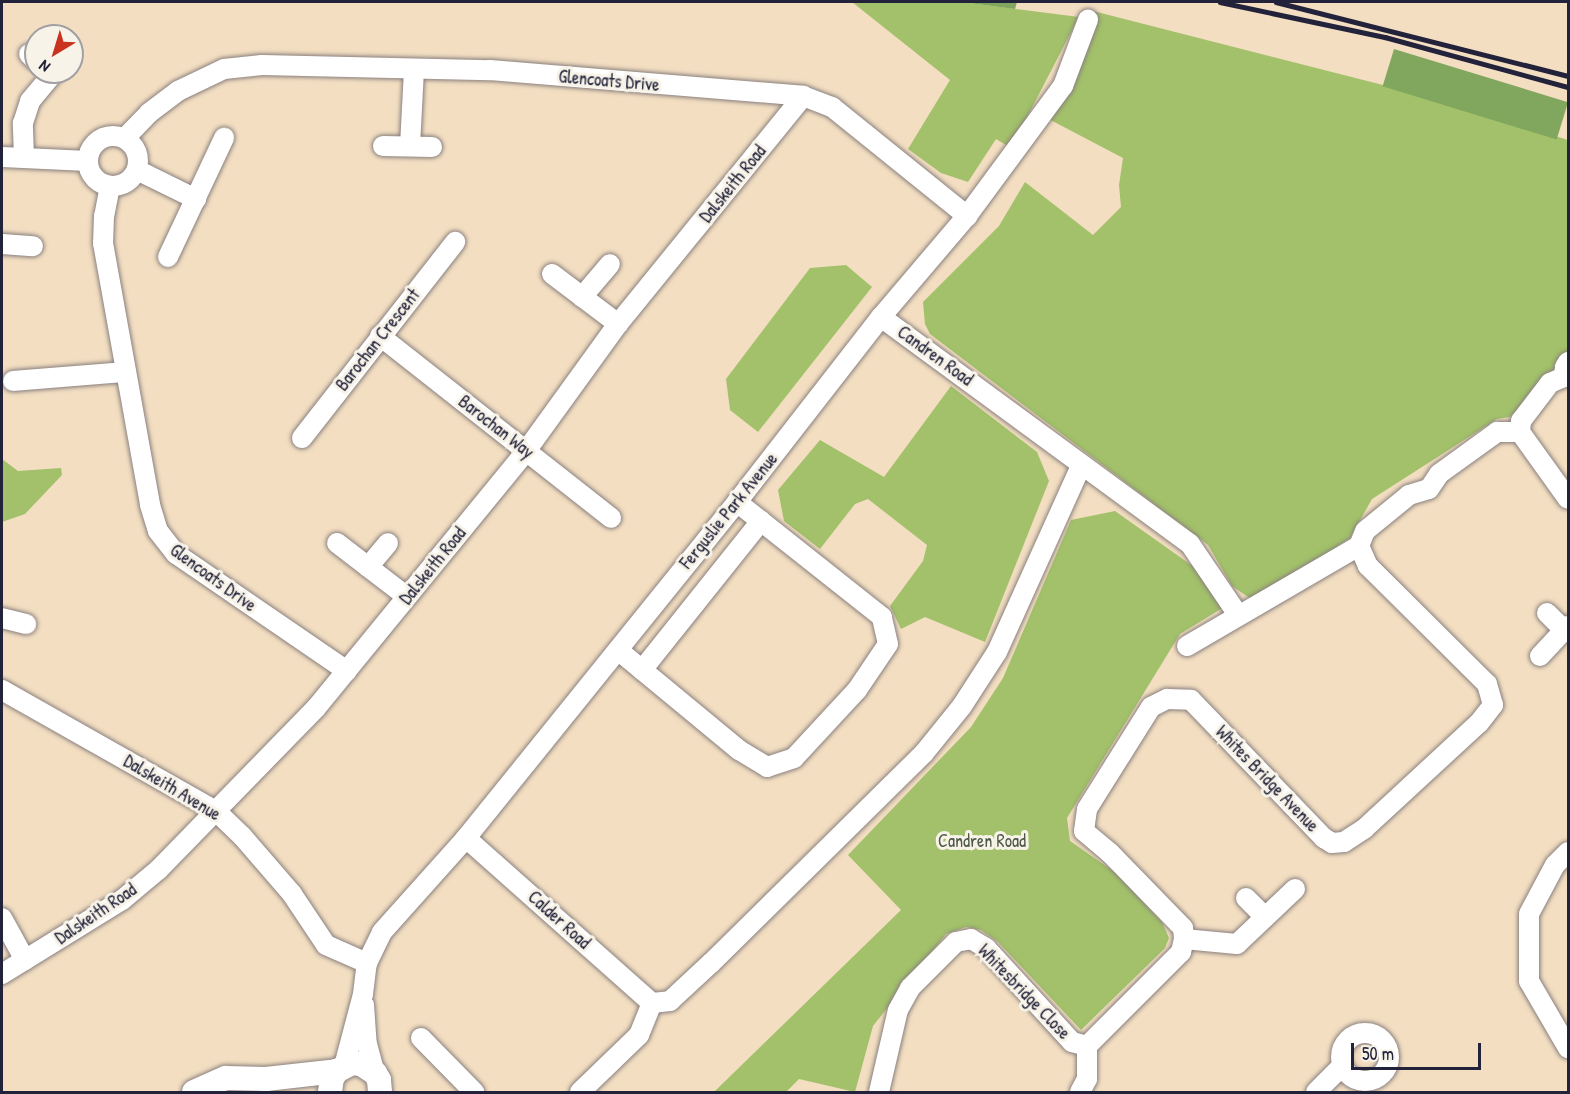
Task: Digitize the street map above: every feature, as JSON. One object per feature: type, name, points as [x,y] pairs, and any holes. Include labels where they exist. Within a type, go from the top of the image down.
[{"type":"street","name":"Ferguslie Park Avenue","points":[[337,1076],[363,994],[367,963],[382,932],[466,838],[737,502],[881,317],[967,216],[1063,86],[1088,20]]},
{"type":"street","name":"Glencoats Drive","points":[[125,138],[149,113],[178,91],[224,69],[262,65],[490,70],[804,96],[832,107],[967,216]]},
{"type":"street","points":[[410,146],[414,69]]},
{"type":"street","points":[[24,158],[23,123],[30,101],[43,84]]},
{"type":"street","name":"Dalskeith Road","points":[[2,974],[122,900],[158,870],[316,708],[526,451],[618,324],[804,96]]},
{"type":"street","points":[[109,135],[125,138],[137,152],[137,170],[123,185],[110,186],[94,178],[88,161],[94,144],[109,135]]},
{"type":"street","points":[[168,257],[224,138]]},
{"type":"street","points":[[383,146],[432,147]]},
{"type":"street","points":[[2,157],[88,161]]},
{"type":"street","points":[[137,170],[196,199]]},
{"type":"street","name":"Glencoats Drive","points":[[110,186],[104,216],[103,243],[150,505],[164,542],[176,554],[347,671]]},
{"type":"street","name":"Barochan Crescent","points":[[302,438],[455,243]]},
{"type":"street","points":[[2,244],[33,246]]},
{"type":"street","points":[[582,297],[610,264]]},
{"type":"street","points":[[552,274],[618,324]]},
{"type":"street","name":"Candren Road","points":[[881,317],[1081,466]]},
{"type":"street","name":"Barochan Way","points":[[380,336],[611,518]]},
{"type":"street","points":[[1569,362],[1564,367],[1564,377],[1550,383],[1521,421],[1520,432],[1569,499]]},
{"type":"street","points":[[13,381],[126,372]]},
{"type":"street","points":[[1187,646],[1359,546],[1365,531],[1374,521],[1409,495],[1429,489],[1438,474],[1497,432],[1520,432]]},
{"type":"street","points":[[580,1092],[639,1035],[652,1003],[670,1001],[711,963],[924,753],[962,706],[997,652],[1081,466],[1190,544],[1238,615]]},
{"type":"street","points":[[618,650],[739,750],[767,767],[794,758],[857,690],[888,644],[882,617],[737,502]]},
{"type":"street","points":[[642,670],[761,521]]},
{"type":"street","points":[[337,543],[407,597]]},
{"type":"street","points":[[368,567],[388,543]]},
{"type":"street","name":"Whites Bridge Avenue","points":[[1184,939],[1183,928],[1110,853],[1084,831],[1087,809],[1150,707],[1167,699],[1191,700],[1324,838],[1332,843],[1344,842],[1364,829],[1479,723],[1493,705],[1487,684],[1368,566],[1359,546]]},
{"type":"street","points":[[1540,656],[1567,628],[1547,613]]},
{"type":"street","points":[[2,620],[26,624]]},
{"type":"street","name":"Dalskeith Avenue","points":[[2,690],[216,811],[242,836],[292,894],[327,945],[367,963]]},
{"type":"street","name":"Calder Road","points":[[466,838],[652,1003]]},
{"type":"street","points":[[1569,852],[1555,865],[1529,914],[1529,981],[1569,1048]]},
{"type":"street","points":[[1080,1092],[1087,1078],[1087,1046],[1181,952],[1184,939],[1237,944],[1295,889]]},
{"type":"street","points":[[1246,898],[1265,917]]},
{"type":"street","points":[[2,918],[25,960]]},
{"type":"street","name":"Whitesbridge Close","points":[[879,1092],[898,1010],[910,988],[956,942],[971,939],[986,948],[1072,1042],[1087,1046]]},
{"type":"street","name":"Ferguslie Park Avenue","points":[[363,994],[367,1044],[380,1084]]},
{"type":"street","points":[[421,1038],[474,1092]]},
{"type":"street","points":[[194,1092],[226,1078],[337,1076],[361,1064],[380,1084]]},
{"type":"street","points":[[1316,1092],[1342,1066]]},
{"type":"street","points":[[266,1079],[306,1092]]},
{"type":"green space","points":[[852,2],[961,2],[1079,17],[1011,148],[996,139],[968,182],[941,173],[908,149],[950,80]]},
{"type":"green space","points":[[961,2],[1017,2],[1015,9]]},
{"type":"green space","points":[[1093,11],[1434,98],[1568,140],[1568,354],[1510,417],[1497,419],[1372,499],[1350,538],[1254,601],[1232,586],[1208,545],[930,334],[925,324],[923,302],[999,226],[1025,182],[1093,235],[1121,207],[1119,185],[1123,158],[1041,115],[1063,85]]},
{"type":"green space","points":[[1394,49],[1568,102],[1557,140],[1383,86]]},
{"type":"green space","points":[[846,265],[872,287],[758,432],[730,410],[726,379],[810,268]]},
{"type":"green space","points":[[951,386],[1037,452],[1049,481],[985,642],[925,617],[901,629],[890,606],[923,561],[927,545],[868,499],[855,504],[820,549],[784,521],[778,490],[820,440],[884,477]]},
{"type":"green space","points":[[2,459],[18,471],[61,468],[62,475],[25,514],[2,522]]},
{"type":"green space","name":"Candren Road","points":[[1115,511],[1194,567],[1224,607],[1180,634],[1067,818],[1070,841],[1116,873],[1162,922],[1169,938],[1165,948],[1081,1030],[998,942],[981,930],[966,927],[946,934],[873,1026],[855,1092],[799,1079],[786,1092],[714,1092],[901,910],[848,855],[971,727],[1003,678],[1071,520]]},
{"type":"railway","points":[[1220,2],[1385,37],[1568,87]]},
{"type":"railway","points":[[1276,2],[1568,76]]}]
